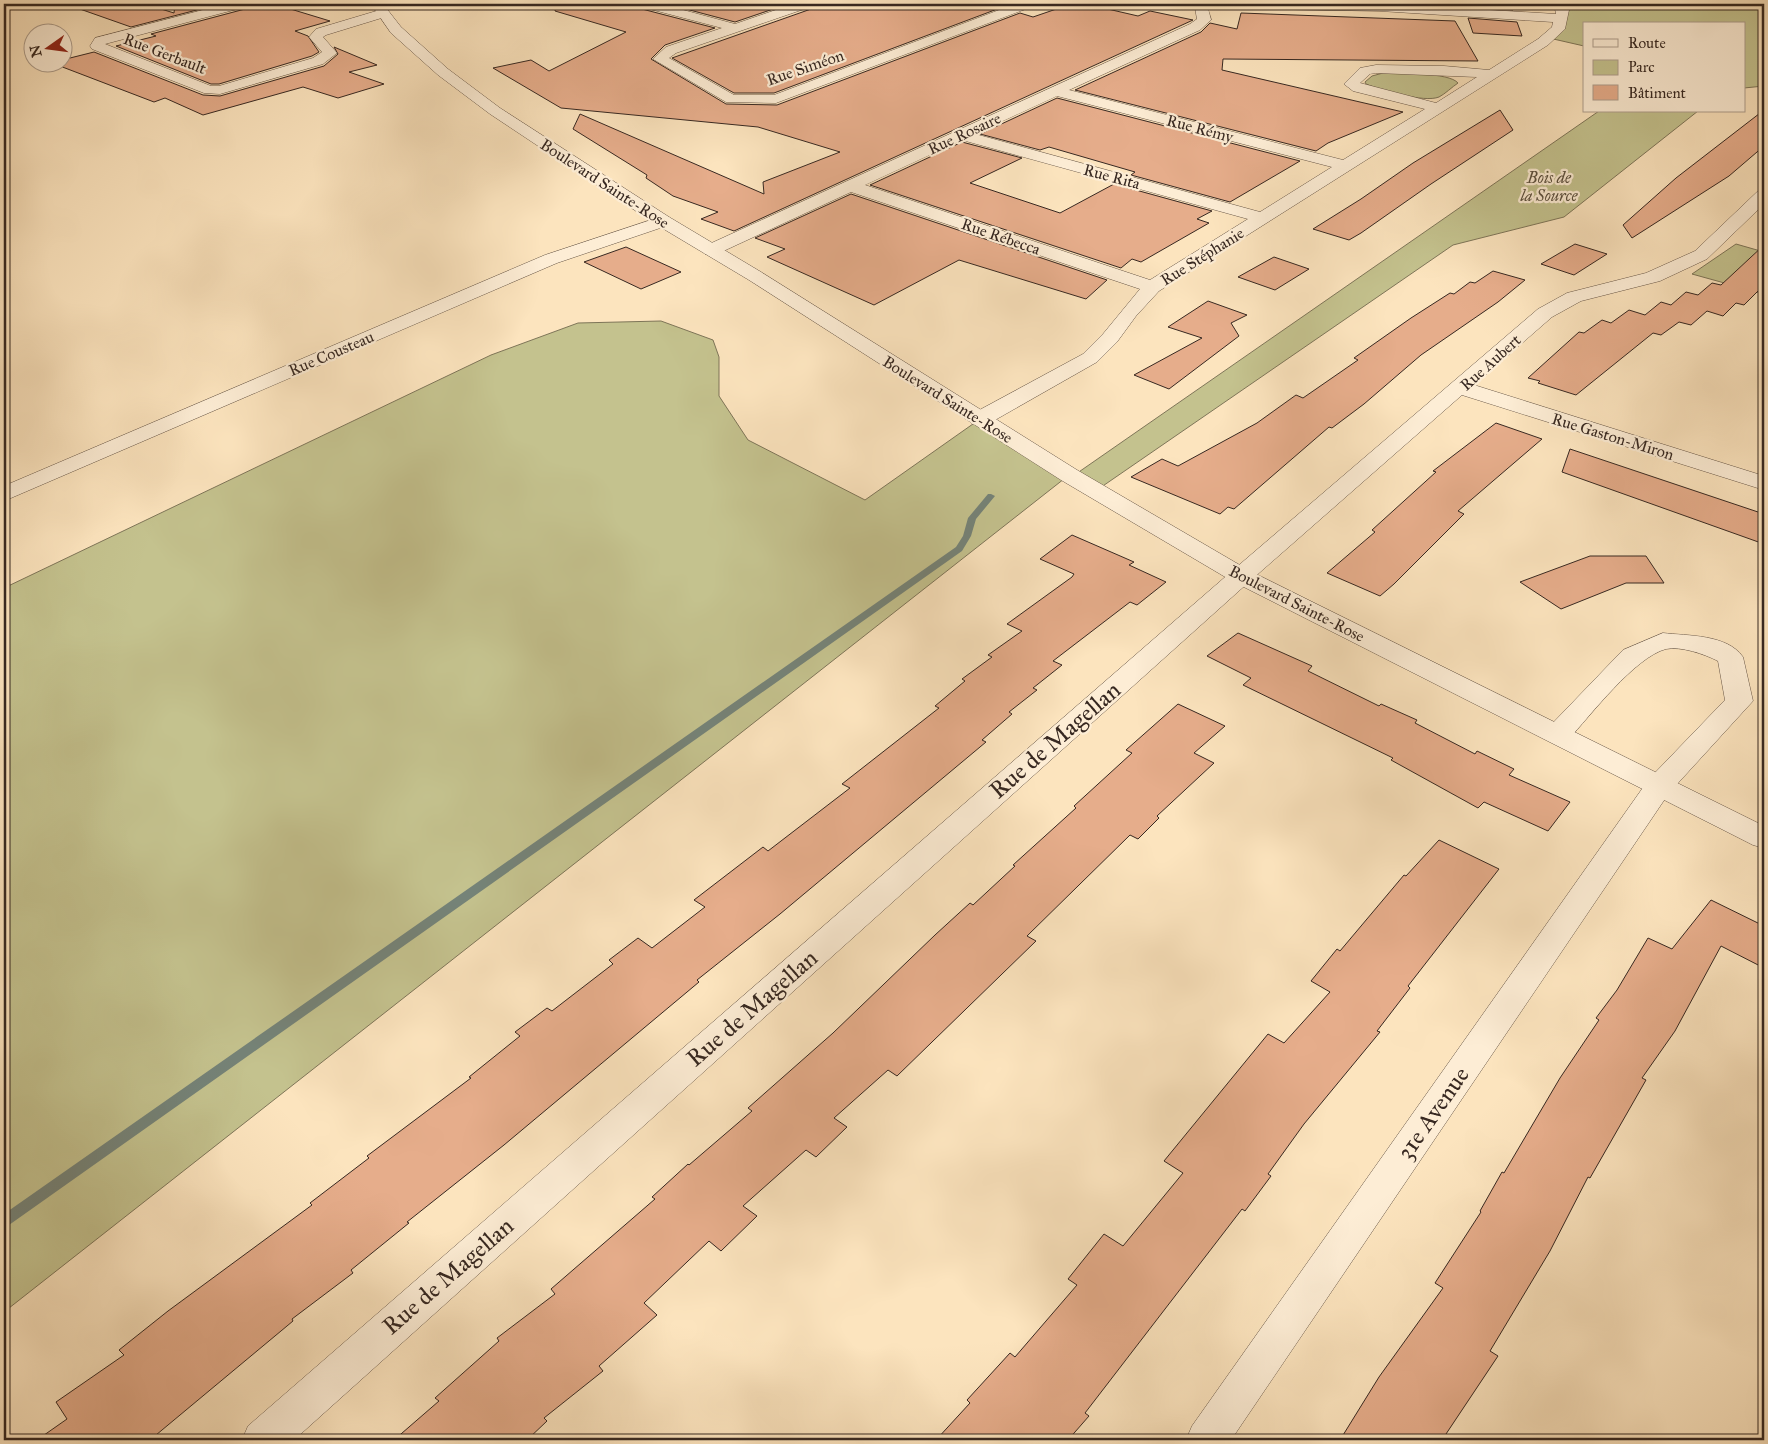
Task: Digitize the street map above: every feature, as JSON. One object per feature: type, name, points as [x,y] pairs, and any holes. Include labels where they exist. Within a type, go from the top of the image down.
[{"type":"street","name":"Rue Gerbault","points":[[240,4],[100,41],[97,46],[209,90],[220,90],[318,61],[330,53],[316,37],[321,32],[380,8]]},
{"type":"street","points":[[648,4],[733,27]]},
{"type":"street","name":"Rue Siméon","points":[[805,4],[733,27],[671,50],[660,59],[731,99],[776,98],[1026,4]]},
{"type":"street","points":[[1163,4],[1560,11]]},
{"type":"street","name":"Rue Rosaire","points":[[711,250],[1195,27],[1204,20],[1201,6]]},
{"type":"street","name":"Boulevard Sainte-Rose","points":[[380,8],[396,30],[443,72],[495,111],[663,221],[1069,475],[1241,576],[1764,838]]},
{"type":"street","name":"Rue Stéphanie","points":[[980,419],[1090,358],[1110,338],[1129,312],[1152,287],[1543,42],[1558,29],[1560,11]]},
{"type":"street","points":[[1438,108],[1358,88],[1351,84],[1365,71],[1376,69],[1444,70],[1492,74]]},
{"type":"street","name":"Rue Rémy","points":[[1055,91],[1346,166]]},
{"type":"street","name":"Rue Rita","points":[[961,135],[1262,218]]},
{"type":"street","name":"Rue Rébecca","points":[[850,186],[1152,287]]},
{"type":"street","name":"Rue Aubert","points":[[1241,576],[1461,388],[1545,313],[1574,297],[1653,277],[1701,255],[1764,195]]},
{"type":"street","name":"Rue Cousteau","points":[[4,494],[550,259],[663,221]]},
{"type":"street","name":"Rue Gaston-Miron","points":[[1461,388],[1764,483]]},
{"type":"street","name":"Rue de Magellan","points":[[263,1440],[1241,576]]},
{"type":"street","points":[[1558,734],[1632,656],[1663,642],[1706,645],[1730,658],[1739,701],[1659,786]]},
{"type":"street","name":"31e Avenue","points":[[1207,1440],[1659,786]]},
{"type":"green space","points":[[1560,4],[1764,4],[1764,86],[1746,88],[1746,22],[1583,22],[1583,46],[1549,38],[1563,10]]},
{"type":"green space","points":[[1383,73],[1435,75],[1453,79],[1458,83],[1441,96],[1432,98],[1402,95],[1366,84],[1365,82],[1372,76]]},
{"type":"green space","name":"Bois de la Source","points":[[1598,112],[1697,112],[1564,217],[1453,245],[1097,490],[1073,476]]},
{"type":"green space","points":[[1736,244],[1764,252],[1764,294],[1692,274]]},
{"type":"green space","points":[[661,321],[713,340],[719,357],[719,396],[748,440],[865,500],[980,419],[1069,475],[4,1312],[4,588],[491,355],[578,323]]},
{"type":"building","points":[[78,4],[145,4],[174,13],[175,4],[220,4],[131,27],[77,8]]},
{"type":"building","points":[[248,4],[274,4],[330,21],[295,31],[308,36],[319,52],[312,56],[219,84],[211,84],[116,46],[156,36],[151,34],[245,9]]},
{"type":"building","points":[[556,4],[639,4],[642,9],[715,28],[665,45],[651,59],[726,104],[777,105],[1020,13],[1033,17],[1071,4],[1086,4],[1138,16],[1150,11],[1193,20],[734,231],[701,219],[718,212],[673,196],[646,178],[647,175],[573,129],[580,114],[764,194],[763,182],[840,152],[758,127],[561,108],[493,68],[531,60],[549,71],[626,32],[555,11]]},
{"type":"building","points":[[667,4],[788,4],[735,22]]},
{"type":"building","points":[[813,4],[994,4],[994,6],[1000,8],[774,93],[734,93],[672,58],[811,9]]},
{"type":"building","points":[[1463,4],[1510,4],[1513,10],[1464,7]]},
{"type":"building","points":[[1241,13],[1455,21],[1478,61],[1223,59],[1222,70],[1403,112],[1328,143],[1316,151],[1075,90],[1201,32],[1210,23],[1237,29]]},
{"type":"building","points":[[1468,18],[1517,22],[1522,36],[1473,33]]},
{"type":"building","points":[[334,47],[377,65],[349,72],[384,84],[338,98],[303,87],[203,115],[165,98],[154,102],[72,71],[72,58],[94,52],[203,95],[220,96],[324,66],[338,54]]},
{"type":"building","points":[[1057,98],[1300,161],[1230,202],[1131,175],[1135,172],[1049,147],[1040,150],[980,134]]},
{"type":"building","points":[[1500,110],[1513,130],[1361,233],[1349,240],[1313,229],[1413,163]]},
{"type":"building","points":[[1764,110],[1764,146],[1729,176],[1632,238],[1623,225],[1676,178]]},
{"type":"building","points":[[962,142],[1022,158],[970,183],[1060,213],[1114,184],[1212,211],[1197,219],[1209,223],[1141,262],[1132,259],[1121,268],[870,185]]},
{"type":"building","points":[[851,194],[1107,280],[1086,299],[959,260],[874,305],[767,257],[785,249],[755,238]]},
{"type":"building","points":[[1575,244],[1607,254],[1574,275],[1541,264]]},
{"type":"building","points":[[1764,245],[1764,285],[1744,305],[1736,303],[1723,316],[1707,311],[1691,325],[1679,322],[1661,335],[1653,333],[1576,395],[1528,378],[1579,332],[1584,333],[1602,320],[1611,323],[1629,310],[1645,315],[1661,302],[1671,305],[1686,292],[1698,295],[1712,283],[1721,285]]},
{"type":"building","points":[[626,247],[681,272],[641,289],[584,262]]},
{"type":"building","points":[[1274,257],[1309,269],[1275,290],[1238,277]]},
{"type":"building","points":[[1493,271],[1525,280],[1498,302],[1421,355],[1364,404],[1332,428],[1329,427],[1234,509],[1228,507],[1220,514],[1131,477],[1162,459],[1178,466],[1257,423],[1296,395],[1303,398],[1358,360],[1354,358],[1411,318],[1450,293],[1454,294],[1470,282],[1475,283]]},
{"type":"building","points":[[1208,301],[1247,315],[1231,323],[1239,336],[1169,389],[1134,375],[1202,338],[1168,327]]},
{"type":"building","points":[[1496,423],[1542,439],[1458,511],[1464,514],[1394,584],[1380,596],[1327,573],[1375,532],[1372,530],[1436,472],[1433,471]]},
{"type":"building","points":[[1570,449],[1764,514],[1764,544],[1562,472]]},
{"type":"building","points":[[1072,535],[1134,562],[1129,565],[1166,582],[1137,605],[1130,602],[1053,661],[1062,665],[1033,688],[1037,690],[1009,712],[1012,714],[982,740],[986,742],[780,914],[697,980],[699,982],[504,1145],[407,1222],[409,1223],[351,1270],[353,1273],[292,1319],[293,1321],[150,1440],[37,1440],[67,1419],[56,1402],[124,1355],[119,1350],[168,1311],[312,1205],[310,1203],[369,1158],[367,1156],[471,1078],[469,1077],[520,1036],[515,1032],[547,1008],[552,1011],[613,964],[609,960],[638,938],[652,948],[705,907],[694,900],[763,847],[768,851],[850,788],[842,784],[939,708],[935,706],[965,681],[962,679],[992,657],[988,655],[1022,631],[1007,624],[1072,577],[1074,574],[1040,559]]},
{"type":"building","points":[[1590,556],[1646,556],[1664,583],[1626,583],[1561,609],[1520,582]]},
{"type":"building","points":[[1238,633],[1312,666],[1308,671],[1379,706],[1381,704],[1417,720],[1415,723],[1475,754],[1477,751],[1514,769],[1509,775],[1570,802],[1548,831],[1484,802],[1478,808],[1391,760],[1393,758],[1243,685],[1251,678],[1207,656]]},
{"type":"building","points":[[1178,704],[1225,726],[1194,753],[1214,763],[1157,816],[1159,818],[1138,839],[1130,835],[1027,936],[1036,941],[897,1076],[888,1070],[834,1118],[847,1127],[816,1157],[806,1150],[743,1206],[757,1216],[721,1251],[709,1241],[644,1303],[657,1315],[599,1366],[603,1371],[544,1418],[547,1421],[527,1440],[394,1440],[439,1401],[435,1398],[499,1341],[497,1338],[555,1294],[551,1289],[655,1199],[652,1197],[688,1164],[752,1111],[748,1108],[833,1033],[970,903],[973,905],[1015,866],[1013,865],[1076,808],[1074,806],[1132,753],[1126,750]]},
{"type":"building","points":[[1439,840],[1499,869],[1408,986],[1410,988],[1377,1031],[1380,1032],[1304,1124],[1268,1174],[1271,1176],[1245,1211],[1242,1209],[1085,1413],[1089,1416],[1068,1440],[936,1440],[970,1403],[967,1400],[1010,1353],[1015,1357],[1077,1285],[1068,1279],[1104,1234],[1123,1246],[1183,1173],[1164,1161],[1268,1034],[1284,1043],[1330,992],[1311,981],[1337,949],[1340,951],[1404,875],[1406,876]]},
{"type":"building","points":[[1711,900],[1764,926],[1764,968],[1721,946],[1675,1031],[1642,1078],[1646,1080],[1590,1178],[1588,1177],[1550,1251],[1490,1351],[1498,1356],[1442,1440],[1340,1440],[1379,1377],[1443,1288],[1435,1283],[1481,1212],[1502,1172],[1504,1173],[1560,1078],[1599,1020],[1596,1018],[1617,990],[1648,938],[1672,949]]},
{"type":"waterway","points":[[4,1221],[959,549],[967,536],[972,518],[991,496]]}]
